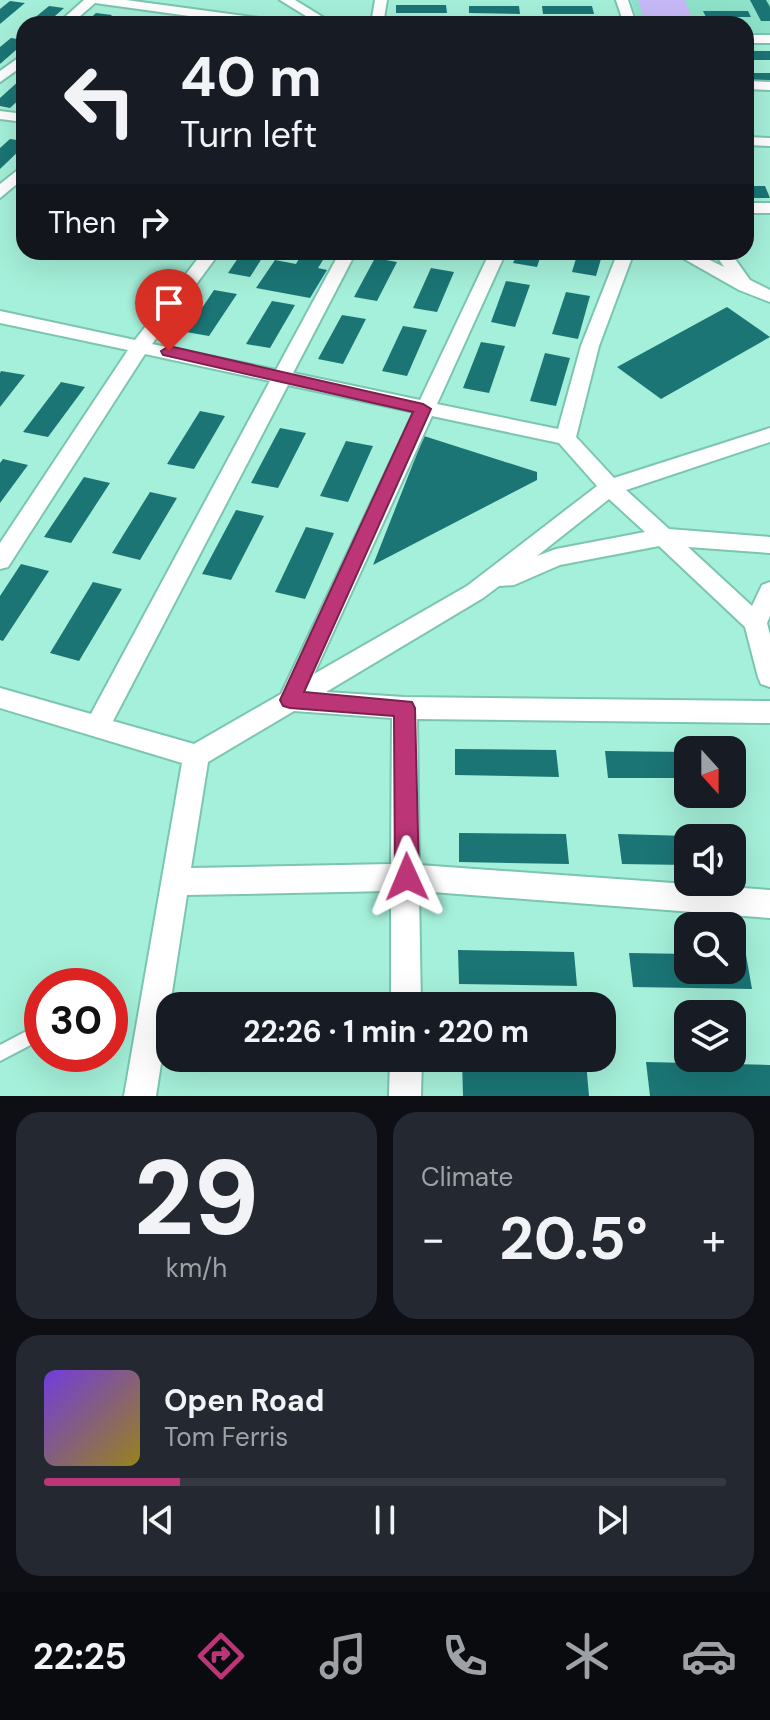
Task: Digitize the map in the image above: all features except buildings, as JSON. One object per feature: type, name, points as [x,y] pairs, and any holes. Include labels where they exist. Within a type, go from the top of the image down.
[{"type":"street","points":[[72,16],[91,0]]},
{"type":"street","points":[[99,0],[217,16]]},
{"type":"street","points":[[176,16],[191,0]]},
{"type":"street","points":[[286,0],[314,16]]},
{"type":"street","points":[[0,78],[16,65]]},
{"type":"street","points":[[0,193],[16,178]]},
{"type":"street","points":[[0,561],[141,345],[206,260]]},
{"type":"street","points":[[97,727],[280,375],[344,260]]},
{"type":"street","points":[[290,700],[494,260]]},
{"type":"street","points":[[566,438],[590,346],[623,260]]},
{"type":"street","points":[[695,260],[770,297]]},
{"type":"street","points":[[727,260],[746,287]]},
{"type":"street","points":[[0,335],[6,318],[566,438],[610,487],[755,623],[770,677]]},
{"type":"street","points":[[475,592],[610,487],[770,435]]},
{"type":"street","points":[[0,698],[196,756],[475,592],[556,557],[664,537],[770,545]]},
{"type":"street","points":[[755,623],[770,591]]},
{"type":"street","points":[[290,700],[404,708],[770,712]]},
{"type":"street","points":[[404,708],[406,992]]},
{"type":"street","points":[[140,1096],[196,756]]},
{"type":"street","points":[[175,882],[407,877],[770,904]]},
{"type":"street","points":[[405,1096],[406,1072]]},
{"type":"lane","points":[[0,1053],[24,1040]]},
{"type":"shaded area","points":[[631,0],[770,0],[770,36],[754,36],[754,16],[636,16]]},
{"type":"shaded area","points":[[638,0],[685,0],[691,16],[643,16]]},
{"type":"route","points":[[169,351],[423,409],[290,700],[404,708],[407,877]]}]
